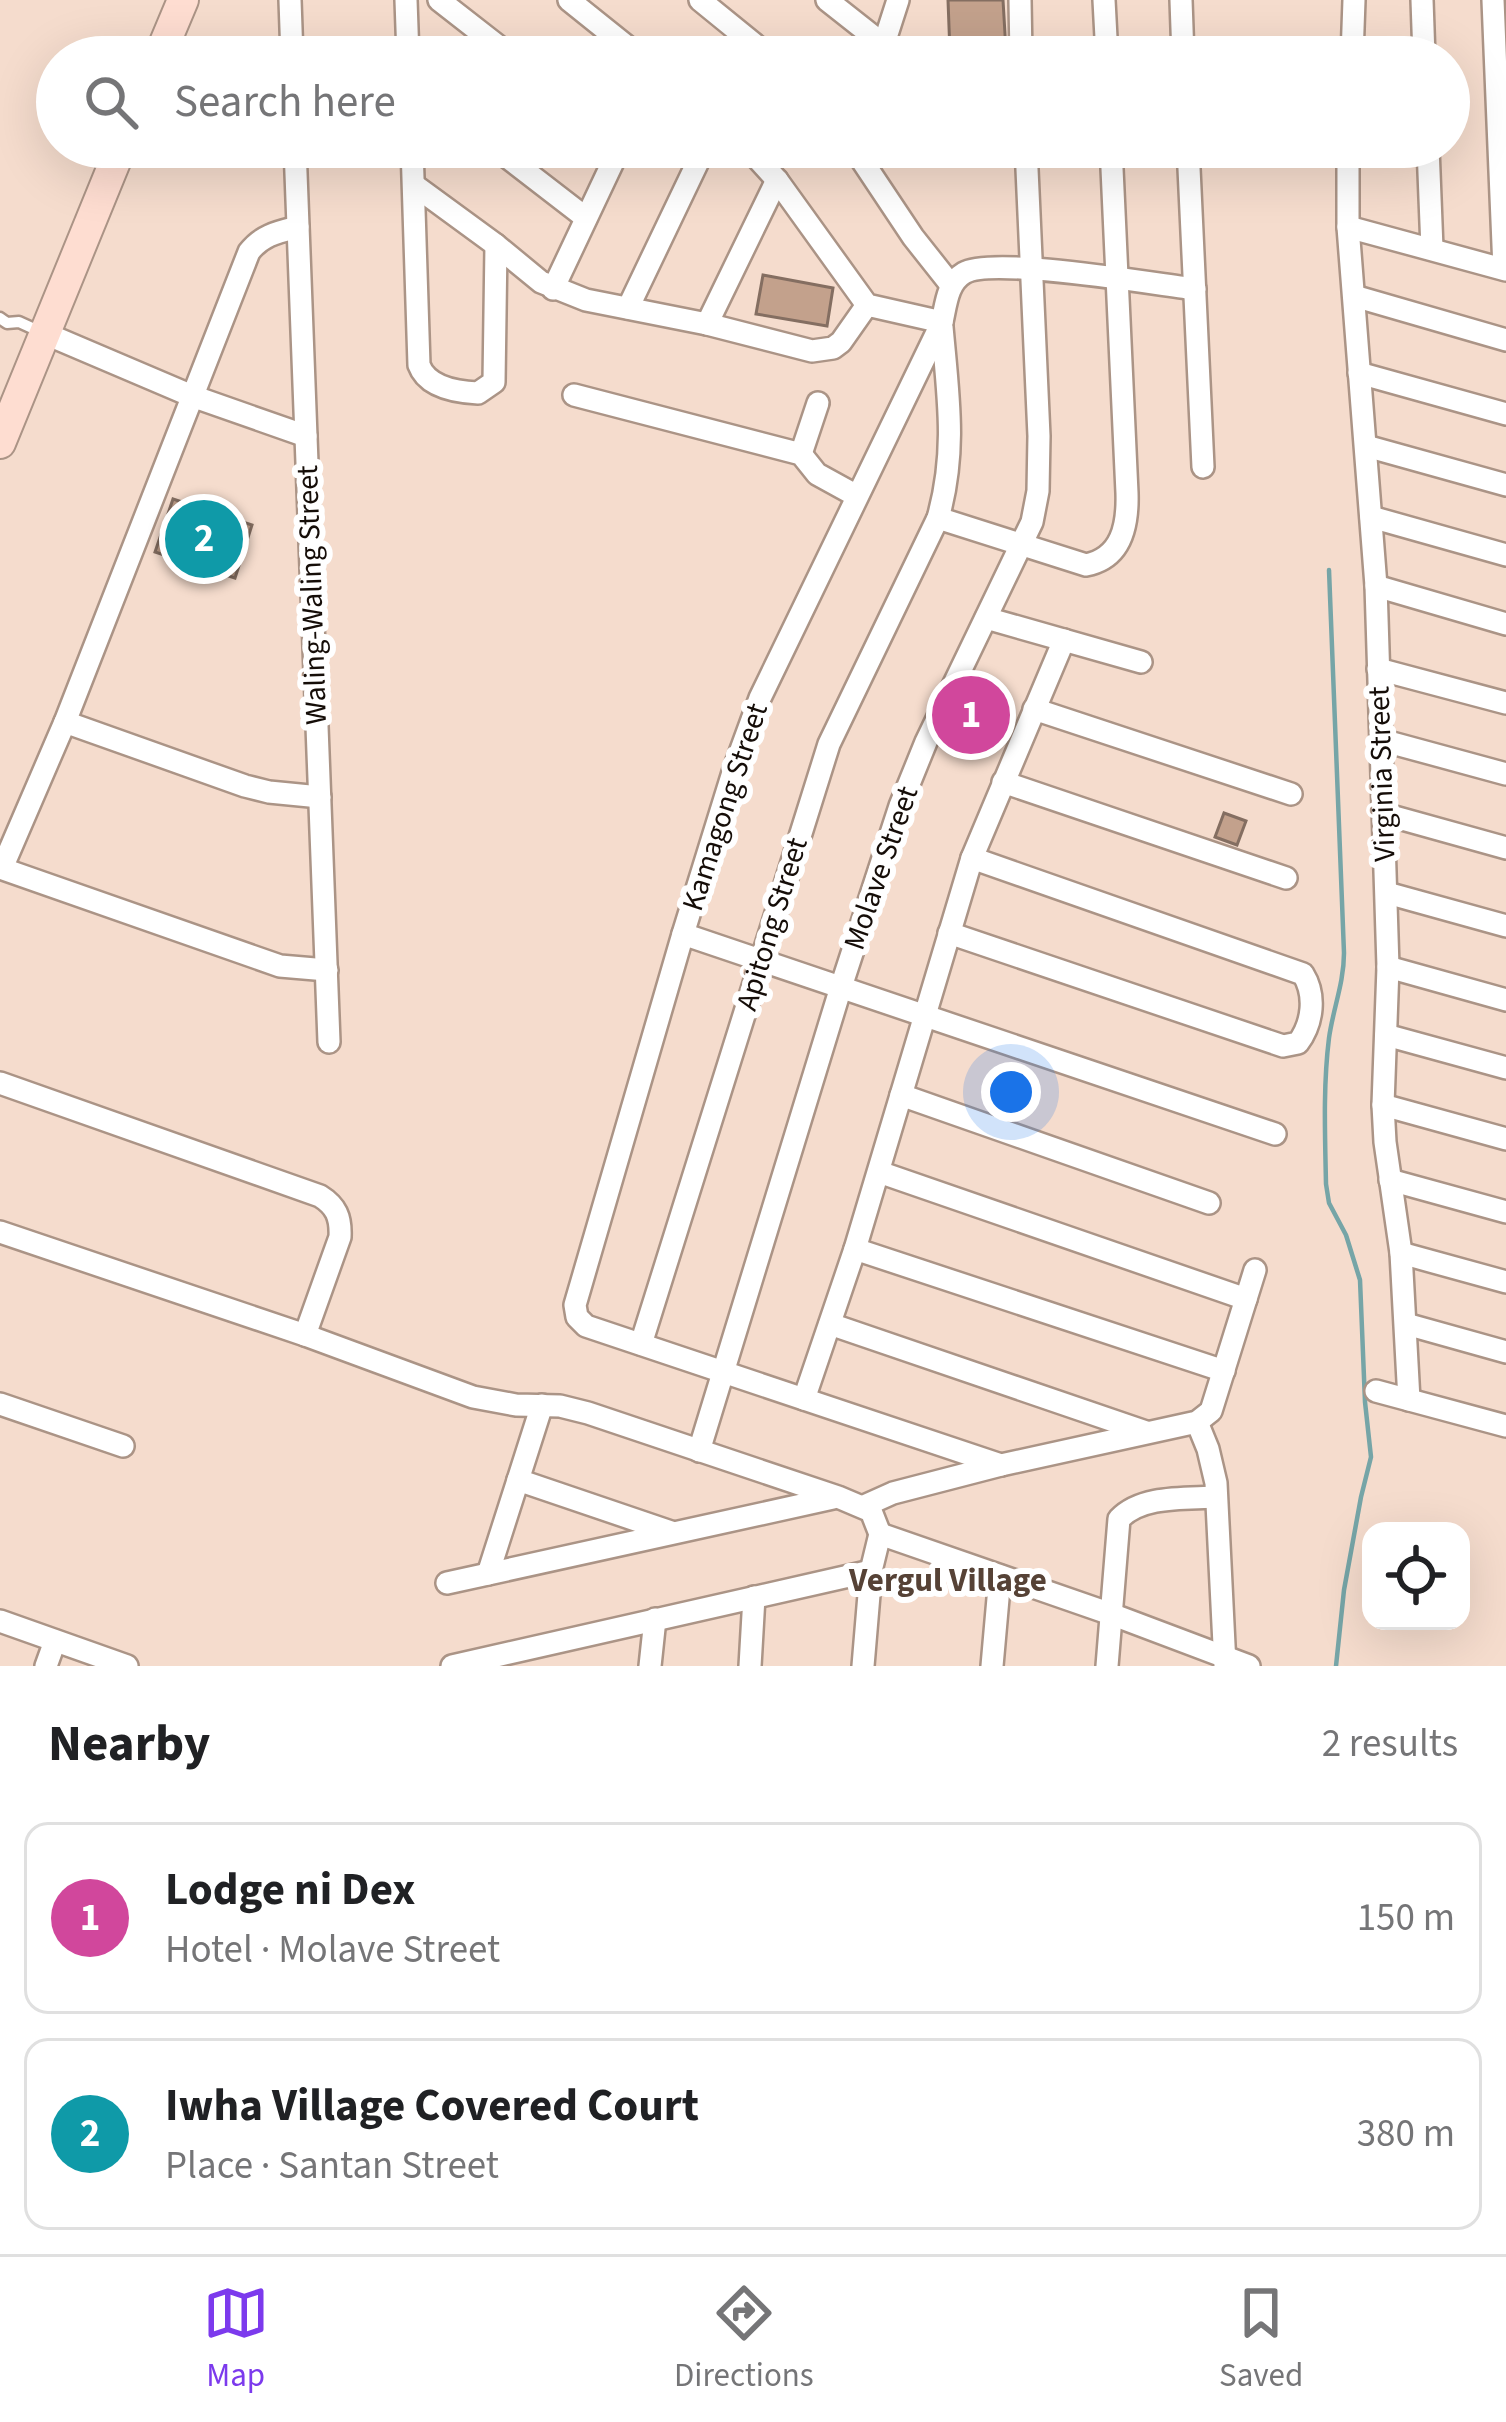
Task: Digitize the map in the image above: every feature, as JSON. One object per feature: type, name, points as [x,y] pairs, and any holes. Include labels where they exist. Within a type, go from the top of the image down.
[{"type":"street","points":[[168,36],[183,0]]},
{"type":"street","points":[[290,0],[291,36]]},
{"type":"street","points":[[406,0],[407,36]]},
{"type":"street","points":[[439,0],[485,36]]},
{"type":"street","points":[[569,0],[614,36]]},
{"type":"street","points":[[700,0],[744,36]]},
{"type":"street","points":[[827,0],[867,36]]},
{"type":"street","points":[[890,36],[898,0]]},
{"type":"street","points":[[1020,0],[1021,36]]},
{"type":"street","points":[[1104,0],[1106,36]]},
{"type":"street","points":[[1180,0],[1182,36]]},
{"type":"street","points":[[1353,36],[1354,0]]},
{"type":"street","points":[[1422,0],[1423,36]]},
{"type":"street","points":[[1348,226],[1505,269],[1493,0]]},
{"type":"street","points":[[0,443],[113,168]]},
{"type":"street","name":"Waling-Waling Street","points":[[296,168],[329,1042]]},
{"type":"street","points":[[413,168],[418,365],[436,384],[470,393],[494,382],[496,245]]},
{"type":"street","points":[[521,168],[586,218]]},
{"type":"street","points":[[553,289],[610,168]]},
{"type":"street","points":[[628,308],[695,168]]},
{"type":"street","points":[[766,168],[867,305],[942,322],[951,285],[962,274],[995,266],[1195,289]]},
{"type":"street","points":[[867,168],[951,285]]},
{"type":"street","name":"Molave Street","points":[[699,1451],[841,987],[913,774],[1032,522],[1040,461],[1027,168]]},
{"type":"street","points":[[938,518],[1086,565],[1108,556],[1124,533],[1127,513],[1112,168]]},
{"type":"street","points":[[1189,168],[1203,466]]},
{"type":"street","name":"Virginia Street","points":[[1348,168],[1348,226],[1376,586],[1387,893],[1383,1105],[1401,1253],[1409,1400]]},
{"type":"street","points":[[1429,168],[1432,249]]},
{"type":"street","points":[[707,324],[777,180]]},
{"type":"street","points":[[414,185],[553,289],[812,351],[841,342],[867,305]]},
{"type":"street","points":[[298,227],[268,235],[249,252],[65,722],[1,868],[280,966],[327,970]]},
{"type":"street","points":[[1354,296],[1506,340]]},
{"type":"street","name":"Kamagong Street","points":[[641,1345],[586,1326],[577,1317],[575,1305],[683,934],[753,715],[942,322]]},
{"type":"street","name":"Apitong Street","points":[[641,1345],[829,744],[938,518],[950,460],[942,322]]},
{"type":"street","points":[[44,334],[192,396],[306,436]]},
{"type":"street","points":[[1359,373],[1506,414]]},
{"type":"street","points":[[574,395],[801,454],[817,474],[857,496]]},
{"type":"street","points":[[801,454],[818,403]]},
{"type":"street","points":[[1366,446],[1506,485]]},
{"type":"street","points":[[1371,517],[1506,555]]},
{"type":"street","points":[[1376,586],[1506,624]]},
{"type":"street","points":[[986,618],[1141,662]]},
{"type":"street","points":[[804,1399],[879,1172],[972,858],[1064,640]]},
{"type":"street","points":[[1378,669],[1506,704]]},
{"type":"street","points":[[1034,709],[1291,794]]},
{"type":"street","points":[[65,722],[245,786],[320,797]]},
{"type":"street","points":[[1381,740],[1506,774]]},
{"type":"street","points":[[1003,782],[1286,878]]},
{"type":"street","points":[[1384,814],[1506,848]]},
{"type":"street","points":[[949,934],[1283,1046],[1298,1043],[1303,1036],[1312,998],[1303,974],[972,858]]},
{"type":"street","points":[[1387,893],[1506,926]]},
{"type":"street","points":[[683,934],[1274,1134]]},
{"type":"street","points":[[1388,968],[1506,1000]]},
{"type":"street","points":[[1386,1035],[1506,1068]]},
{"type":"street","points":[[0,1083],[331,1203],[338,1214],[340,1237],[305,1335]]},
{"type":"street","points":[[901,1095],[1209,1203]]},
{"type":"street","points":[[1383,1105],[1506,1139]]},
{"type":"street","points":[[879,1172],[1246,1299]]},
{"type":"street","points":[[1390,1180],[1506,1211]]},
{"type":"street","points":[[0,1232],[473,1397],[588,1413],[864,1506],[876,1518],[880,1534],[863,1666]]},
{"type":"street","points":[[855,1249],[1224,1371]]},
{"type":"street","points":[[1401,1253],[1506,1282]]},
{"type":"street","points":[[864,1506],[893,1493],[1001,1466],[1197,1423],[1211,1411],[1256,1270]]},
{"type":"street","points":[[830,1324],[1147,1432]]},
{"type":"street","points":[[1406,1324],[1506,1352]]},
{"type":"street","points":[[641,1345],[1001,1466]]},
{"type":"street","points":[[1376,1390],[1506,1426]]},
{"type":"street","points":[[0,1404],[123,1446]]},
{"type":"street","points":[[488,1574],[542,1405]]},
{"type":"street","points":[[1197,1423],[1213,1468],[1225,1661]]},
{"type":"street","points":[[518,1480],[673,1533]]},
{"type":"street","points":[[1107,1666],[1119,1519],[1127,1510],[1152,1502],[1216,1496]]},
{"type":"street","points":[[447,1583],[838,1497]]},
{"type":"street","points":[[880,1534],[1249,1666]]},
{"type":"street","points":[[452,1666],[872,1571]]},
{"type":"street","points":[[992,1666],[1000,1576]]},
{"type":"street","points":[[750,1666],[754,1598]]},
{"type":"street","points":[[650,1666],[655,1619]]},
{"type":"street","points":[[0,1621],[128,1666]]},
{"type":"street","points":[[46,1666],[55,1640]]},
{"type":"street","points":[[551,1666],[553,1642]]},
{"type":"lane","points":[[0,318],[44,334]]},
{"type":"building","points":[[948,0],[1003,0],[1005,36],[949,36]]},
{"type":"building","points":[[763,275],[833,288],[827,326],[756,314]]},
{"type":"building","points":[[173,499],[252,525],[235,578],[155,552]]},
{"type":"building","points":[[1224,813],[1246,821],[1237,845],[1215,837]]},
{"type":"waterway","points":[[1329,570],[1344,953],[1327,1056],[1326,1184],[1360,1280],[1371,1457],[1344,1590],[1336,1666]]},
{"type":"place","name":"Iwha Village Covered Court","points":[[204,539]]},
{"type":"place","name":"Lodge ni Dex","points":[[971,715]]},
{"type":"district","name":"Vergul Village","points":[[948,1580]]}]
